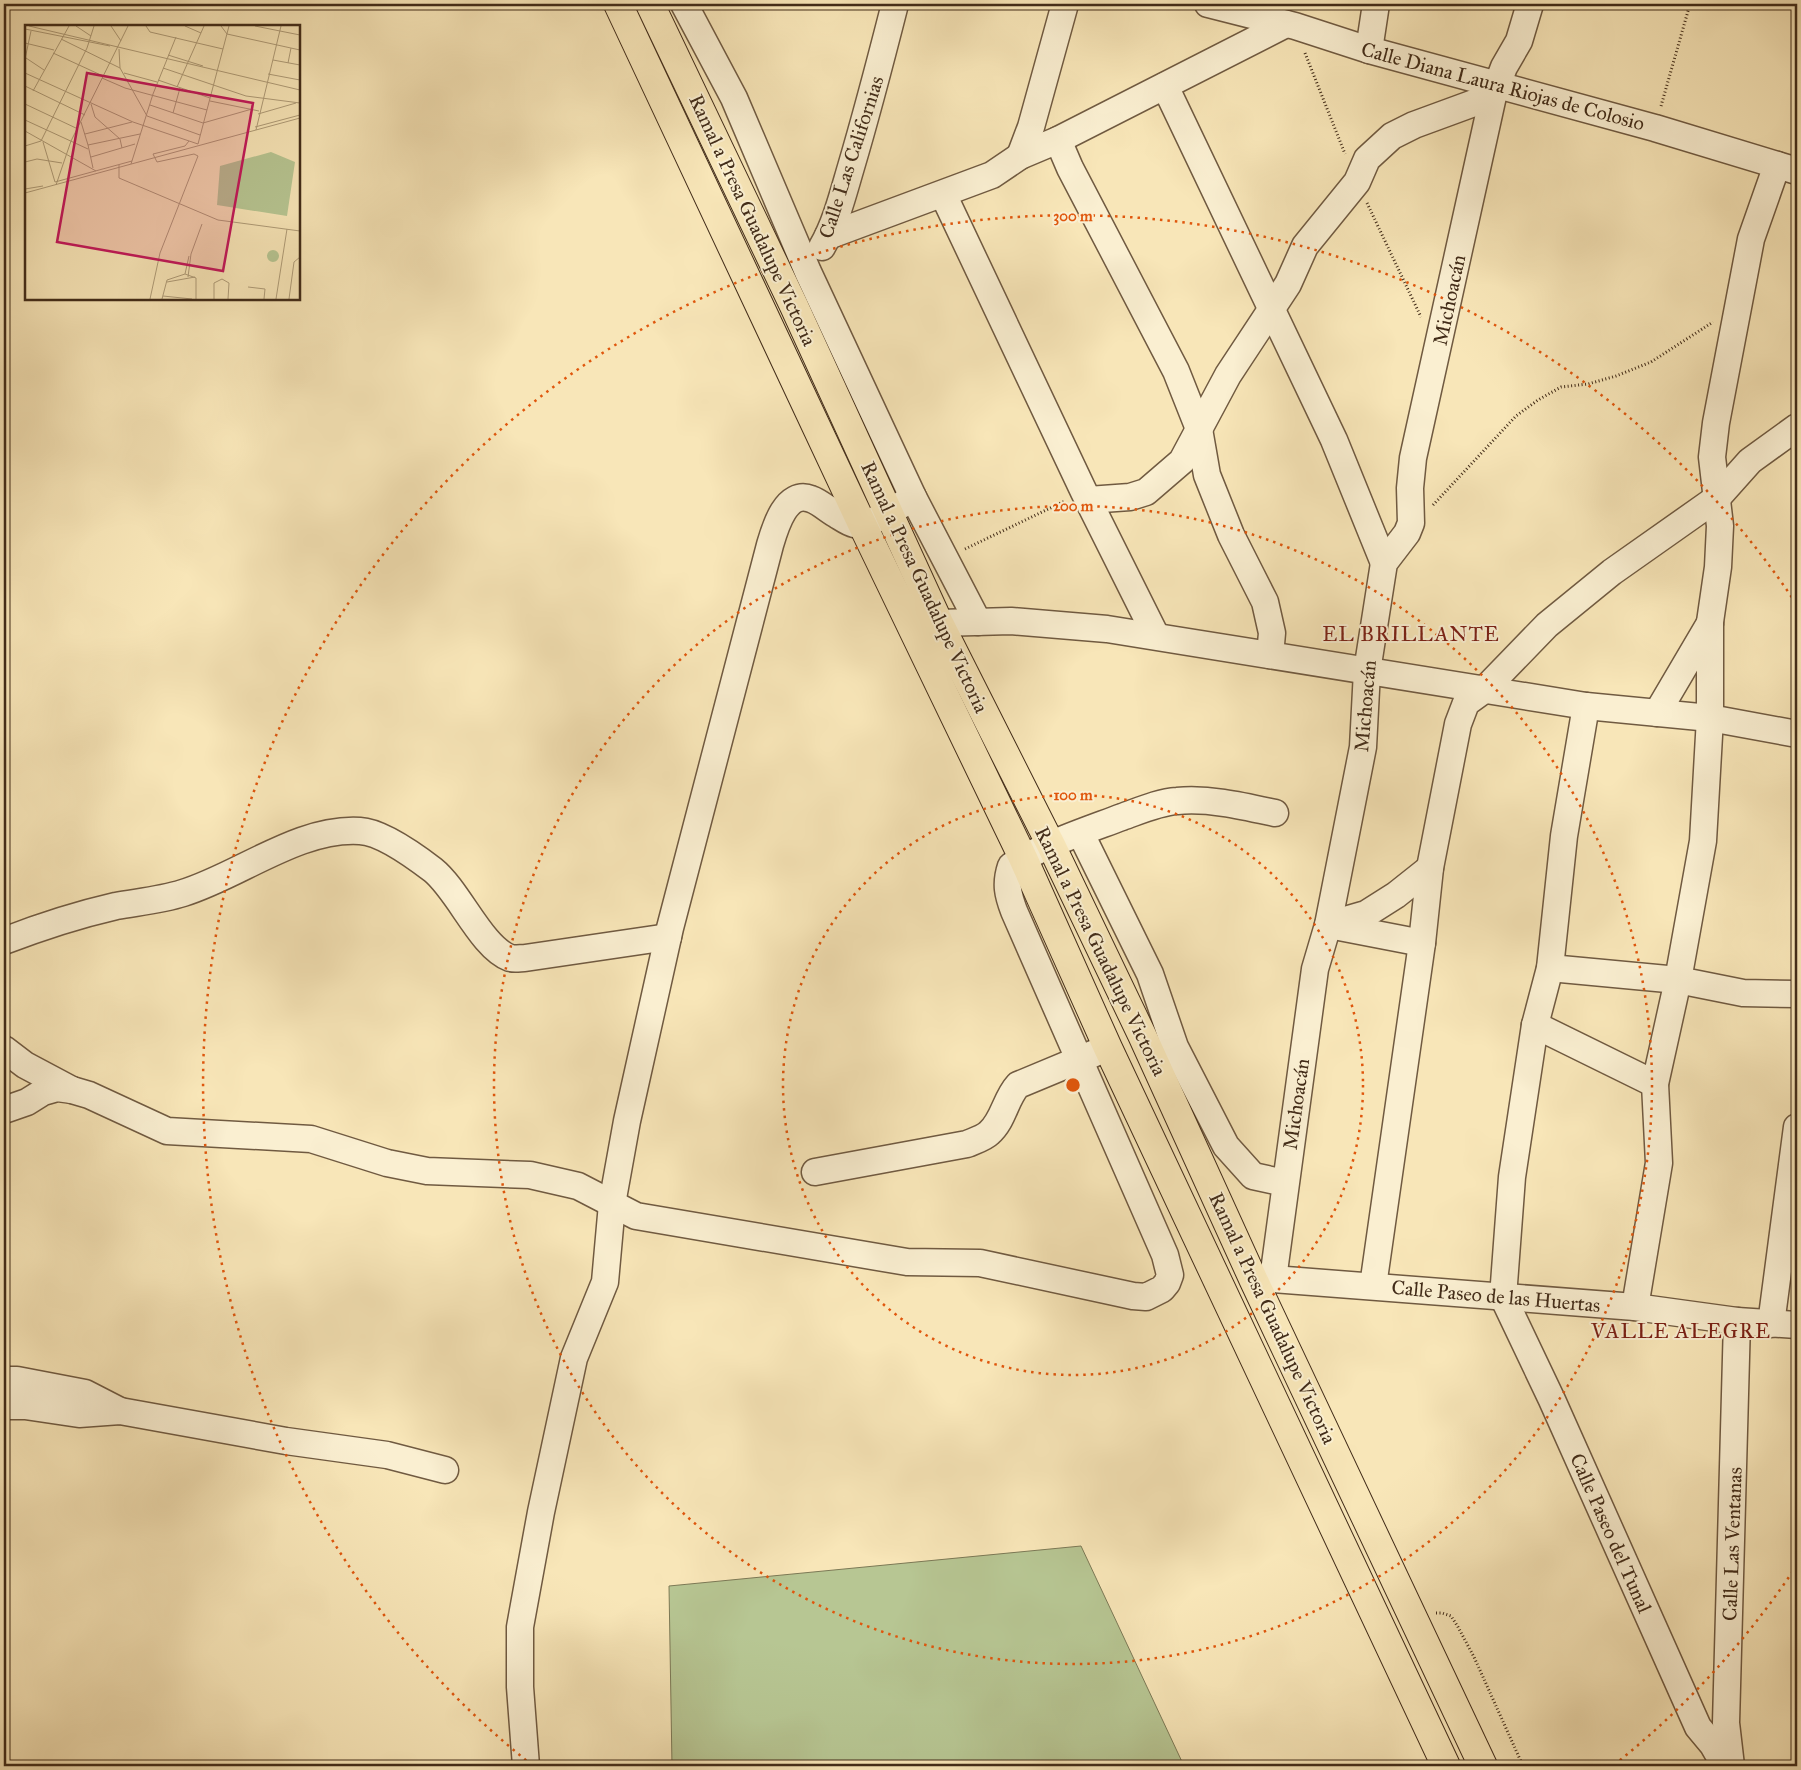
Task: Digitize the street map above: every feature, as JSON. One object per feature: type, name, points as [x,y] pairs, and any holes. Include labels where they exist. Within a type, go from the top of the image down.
[{"type":"main road","name":"Ramal a Presa Guadalupe Victoria","points":[[618,4],[862,524],[1023,858],[1108,1048],[1446,1766]]},
{"type":"main road","name":"Ramal a Presa Guadalupe Victoria","points":[[650,4],[794,306],[939,623],[1051,845],[1142,1035],[1264,1280],[1415,1622],[1483,1766]]},
{"type":"street","points":[[684,4],[738,107],[808,272],[914,497],[978,622]]},
{"type":"street","name":"Calle Las Californias","points":[[794,306],[804,286],[808,272],[828,236],[869,106],[896,4]]},
{"type":"street","points":[[1020,156],[1031,127],[1065,4]]},
{"type":"street","name":"Calle Diana Laura Riojas de Colosio","points":[[1209,4],[1286,24],[1496,90],[1655,128],[1787,168]]},
{"type":"street","points":[[1369,50],[1376,4]]},
{"type":"street","name":"Michoacán","points":[[1264,1280],[1285,1183],[1314,969],[1328,925],[1363,747],[1367,671],[1384,563],[1407,533],[1411,523],[1412,464],[1496,90],[1504,67],[1519,41],[1530,4]]},
{"type":"street","points":[[828,236],[992,175],[1020,156],[1058,140],[1286,24]]},
{"type":"street","points":[[1165,86],[1270,310],[1334,440],[1384,563]]},
{"type":"street","points":[[1086,496],[1130,497],[1146,492],[1182,461],[1228,375],[1288,284],[1305,246],[1357,182],[1367,159],[1392,136],[1496,90]]},
{"type":"street","points":[[1058,140],[1070,168],[1176,371],[1199,429],[1207,475],[1231,535],[1265,602],[1271,625],[1270,655]]},
{"type":"street","points":[[1635,1307],[1659,1163],[1655,1084],[1678,980],[1703,841],[1710,718],[1710,622],[1719,551],[1720,526],[1712,457],[1750,239],[1787,168]]},
{"type":"street","points":[[943,194],[1086,496],[1156,636]]},
{"type":"street","points":[[1373,1286],[1422,942],[1430,868],[1458,724],[1466,702],[1484,690],[1547,625],[1612,572],[1717,498],[1750,461],[1797,427]]},
{"type":"street","points":[[526,1766],[520,1687],[520,1627],[541,1512],[574,1358],[605,1282],[612,1204],[627,1121],[668,937],[770,545],[778,521],[786,507],[795,499],[806,497],[813,499],[854,524],[862,524],[889,512],[914,497]]},
{"type":"street","points":[[1657,713],[1710,622]]},
{"type":"street","points":[[939,623],[1061,624],[1156,636],[1586,706],[1710,718],[1797,734]]},
{"type":"street","points":[[1503,1297],[1512,1177],[1536,1025],[1550,968],[1564,836],[1586,706]]},
{"type":"street","points":[[4,1110],[27,1102],[43,1092],[57,1088],[72,1090],[89,1095],[167,1130],[311,1139],[387,1163],[428,1171],[530,1175],[578,1186],[636,1216],[907,1262],[980,1263],[1101,1290],[1146,1297],[1162,1290],[1167,1283],[1170,1274],[1165,1255],[1006,889],[1011,866],[1023,858],[1051,845],[1142,810],[1175,801],[1204,800],[1275,813]]},
{"type":"street","points":[[4,941],[75,917],[185,893],[288,847],[324,834],[352,831],[374,834],[433,871],[451,889],[484,935],[498,950],[511,958],[525,958],[668,937]]},
{"type":"street","points":[[1081,834],[1150,974],[1174,1047],[1226,1146],[1253,1176],[1285,1183]]},
{"type":"street","points":[[1328,925],[1366,914],[1396,895],[1430,868]]},
{"type":"street","points":[[1328,925],[1422,942]]},
{"type":"street","points":[[1550,968],[1678,980],[1743,993],[1797,994]]},
{"type":"street","points":[[1536,1025],[1655,1084]]},
{"type":"street","points":[[815,1172],[968,1144],[988,1134],[996,1125],[1009,1094],[1018,1085],[1108,1048]]},
{"type":"street","points":[[4,1049],[25,1065],[72,1090]]},
{"type":"street","points":[[1771,1324],[1797,1127]]},
{"type":"street","name":"Calle Paseo de las Huertas","points":[[1264,1280],[1373,1286],[1635,1307],[1737,1321],[1797,1324]]},
{"type":"street","name":"Calle Paseo del Tunal","points":[[1503,1297],[1552,1400],[1698,1727],[1713,1745],[1725,1766]]},
{"type":"street","name":"Calle Las Ventanas","points":[[1731,1766],[1726,1723],[1737,1321]]},
{"type":"street","points":[[4,1380],[18,1380],[85,1393],[120,1411]]},
{"type":"street","points":[[4,1406],[25,1406],[79,1414],[120,1411],[286,1441],[387,1455],[445,1470]]},
{"type":"path","points":[[1655,128],[1690,4]]},
{"type":"path","points":[[1433,506],[1516,416],[1538,400],[1561,387],[1616,376],[1651,362],[1737,306]]},
{"type":"path","points":[[945,559],[1086,496]]},
{"type":"path","points":[[1415,1622],[1433,1614],[1442,1613],[1451,1616],[1474,1657],[1523,1766]]},
{"type":"green space","points":[[1081,1546],[1184,1766],[672,1766],[669,1586]]},
{"type":"district","name":"EL BRILLANTE","points":[[1411,634]]},
{"type":"district","name":"VALLE ALEGRE","points":[[1681,1331]]}]
